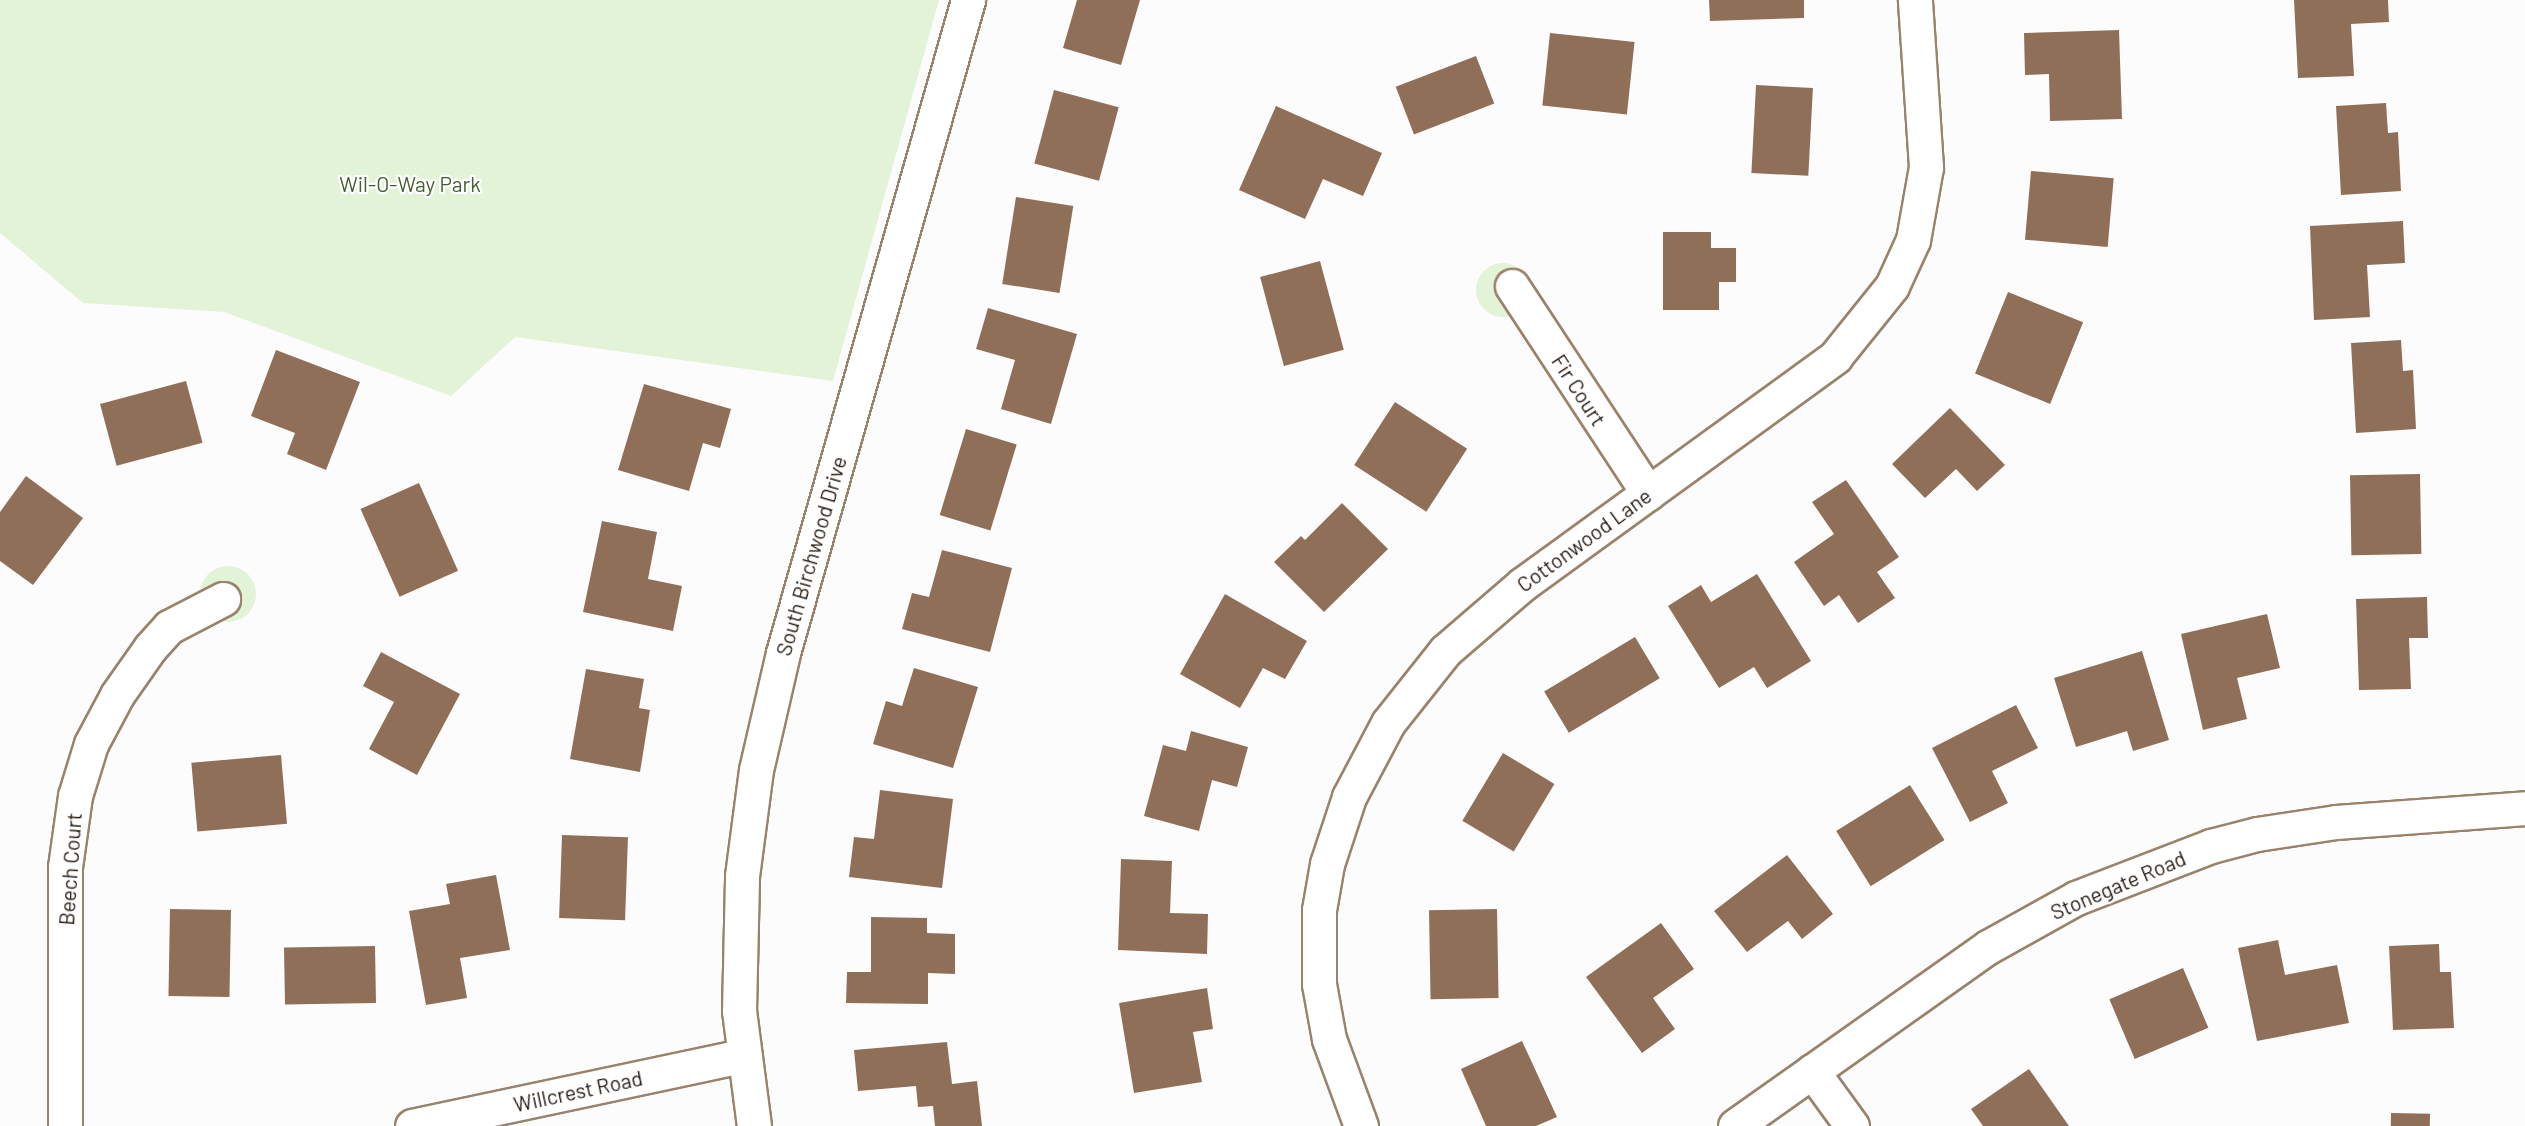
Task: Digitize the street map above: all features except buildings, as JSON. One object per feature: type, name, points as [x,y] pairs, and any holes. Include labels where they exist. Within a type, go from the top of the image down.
[{"type":"street","name":"South Birchwood Drive","points":[[754,1126],[740,1011],[742,876],[756,770],[783,653],[968,0]]},
{"type":"street","name":"Cottonwood Lane","points":[[1361,1126],[1329,1039],[1319,984],[1319,910],[1327,864],[1349,797],[1388,723],[1445,651],[1523,584],[1835,357],[1892,286],[1913,240],[1926,168],[1915,0]]},
{"type":"street","name":"Fir Court","points":[[1512,286],[1648,493]]},
{"type":"street","name":"Beech Court","points":[[65,1126],[65,867],[75,796],[91,744],[117,694],[150,648],[169,627],[223,599]]},
{"type":"street","name":"Stonegate Road","points":[[1735,1126],[1988,947],[2076,898],[2211,846],[2336,822],[2525,808]]},
{"type":"street","name":"Willcrest Road","points":[[412,1126],[745,1055]]},
{"type":"street","points":[[1812,1071],[1852,1126]]},
{"type":"green space","name":"Wil-O-Way Park","points":[[0,0],[939,0],[833,381],[515,337],[451,396],[224,312],[83,303],[0,233]]},
{"type":"green space","points":[[1503,263],[1513,265],[1522,271],[1528,280],[1530,290],[1528,300],[1522,309],[1513,315],[1503,317],[1493,315],[1484,309],[1478,300],[1476,290],[1478,280],[1484,271],[1493,265]]},
{"type":"green space","points":[[228,566],[239,568],[248,574],[254,583],[256,594],[254,605],[248,614],[239,620],[228,622],[217,620],[208,614],[202,605],[200,594],[202,583],[208,574],[217,568]]}]
